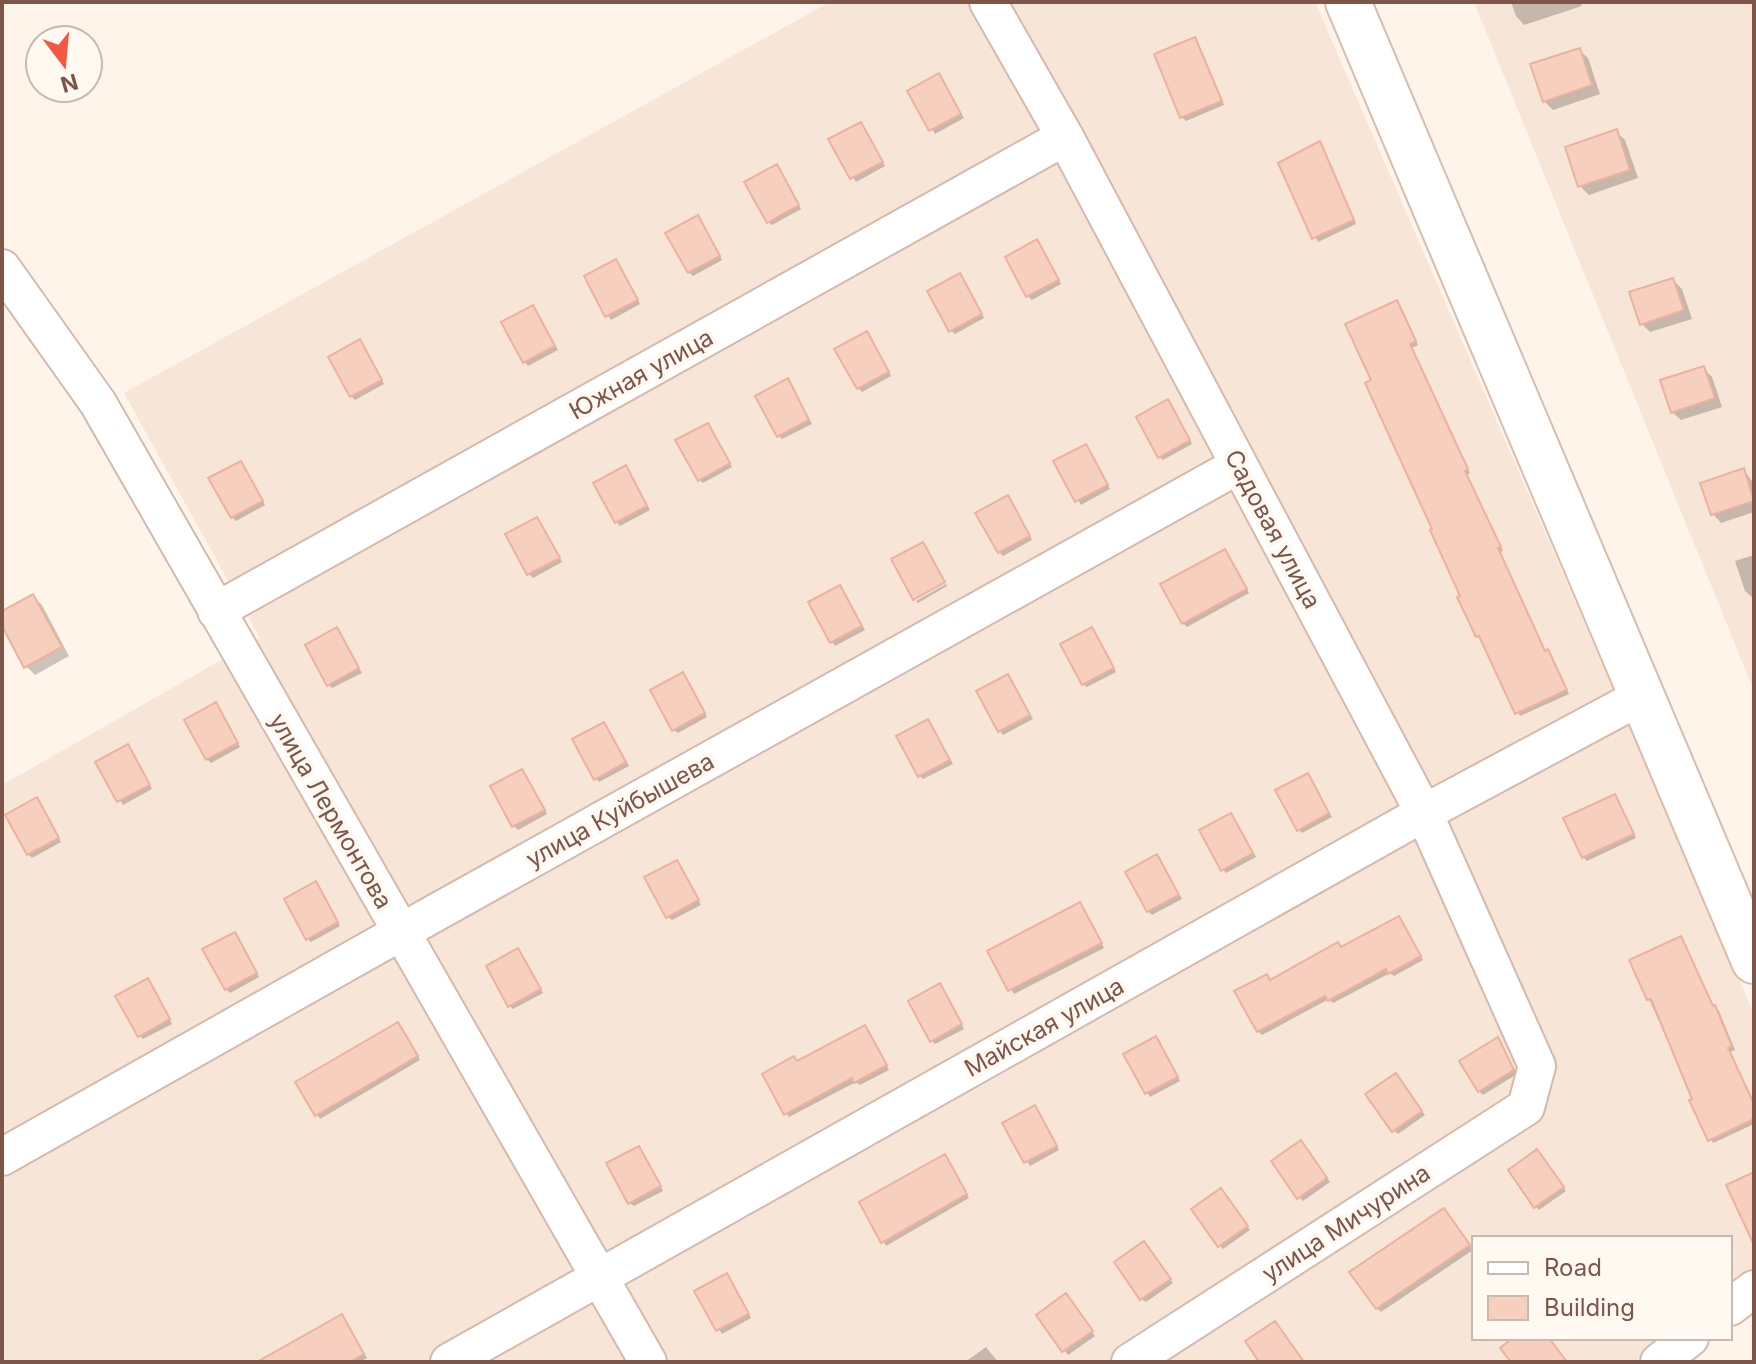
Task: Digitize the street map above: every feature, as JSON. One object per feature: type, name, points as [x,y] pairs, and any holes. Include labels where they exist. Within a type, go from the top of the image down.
[{"type":"street","name":"Садовая улица","points":[[988,2],[1065,137],[1424,813],[1537,1066]]},
{"type":"street","points":[[1348,2],[1754,961]]},
{"type":"street","name":"Южная улица","points":[[216,611],[1065,137]]},
{"type":"street","name":"улица Лермонтова","points":[[2,268],[98,403],[648,1362]]},
{"type":"street","name":"улица Куйбышева","points":[[2,1157],[1239,465]]},
{"type":"street","name":"Майская улица","points":[[449,1362],[1424,813],[1642,696]]},
{"type":"street","name":"улица Мичурина","points":[[1130,1362],[1526,1107],[1537,1066]]},
{"type":"street","points":[[1732,1306],[1754,1289]]},
{"type":"street","points":[[1659,1362],[1687,1340]]},
{"type":"shaded area","points":[[830,2],[1315,2],[1754,1014],[1754,1272],[1732,1288],[1732,1236],[1472,1236],[1472,1340],[1663,1340],[1635,1362],[2,1362],[2,785],[260,638],[124,393]]},
{"type":"shaded area","points":[[1474,2],[1754,2],[1754,691]]},
{"type":"building","points":[[1195,37],[1222,101],[1180,118],[1154,54]]},
{"type":"building","points":[[1580,48],[1592,85],[1543,102],[1530,64]]},
{"type":"building","points":[[939,73],[961,114],[929,131],[907,91]]},
{"type":"building","points":[[861,122],[883,162],[850,179],[828,139]]},
{"type":"building","points":[[1617,129],[1630,170],[1578,187],[1565,147]]},
{"type":"building","points":[[1320,141],[1354,220],[1312,239],[1278,163]]},
{"type":"building","points":[[777,164],[799,205],[767,223],[744,182]]},
{"type":"building","points":[[698,215],[720,256],[688,273],[665,233]]},
{"type":"building","points":[[1037,239],[1059,280],[1026,297],[1005,257]]},
{"type":"building","points":[[616,259],[638,300],[605,317],[584,276]]},
{"type":"building","points":[[960,273],[982,314],[949,332],[927,291]]},
{"type":"building","points":[[1673,278],[1684,310],[1640,325],[1629,292]]},
{"type":"building","points":[[1397,300],[1416,341],[1410,344],[1468,469],[1465,471],[1501,547],[1498,548],[1545,651],[1548,649],[1567,690],[1515,714],[1457,597],[1460,596],[1432,529],[1365,383],[1371,380],[1345,324]]},
{"type":"building","points":[[533,305],[555,346],[523,363],[501,322]]},
{"type":"building","points":[[867,331],[889,372],[857,389],[834,349]]},
{"type":"building","points":[[360,339],[382,380],[350,397],[328,357]]},
{"type":"building","points":[[1704,366],[1715,398],[1671,413],[1660,380]]},
{"type":"building","points":[[788,378],[809,420],[777,437],[755,396]]},
{"type":"building","points":[[1168,399],[1190,440],[1158,458],[1136,417]]},
{"type":"building","points":[[708,423],[730,463],[698,481],[675,440]]},
{"type":"building","points":[[1086,444],[1108,485],[1075,502],[1053,461]]},
{"type":"building","points":[[241,461],[263,501],[231,518],[208,478]]},
{"type":"building","points":[[626,465],[647,506],[615,523],[593,483]]},
{"type":"building","points":[[1744,468],[1754,501],[1711,515],[1700,483]]},
{"type":"building","points":[[1008,495],[1030,536],[998,553],[975,513]]},
{"type":"building","points":[[537,517],[560,558],[527,575],[505,534]]},
{"type":"building","points":[[923,542],[945,582],[913,600],[891,559]]},
{"type":"building","points":[[1225,549],[1247,589],[1182,624],[1160,584]]},
{"type":"building","points":[[840,585],[862,626],[830,643],[808,602]]},
{"type":"building","points":[[33,594],[62,647],[24,668],[2,626],[2,611]]},
{"type":"building","points":[[337,627],[359,668],[327,686],[305,645]]},
{"type":"building","points":[[1092,627],[1114,668],[1082,685],[1060,644]]},
{"type":"building","points":[[683,672],[705,713],[672,731],[650,690]]},
{"type":"building","points":[[1008,674],[1030,715],[998,732],[976,691]]},
{"type":"building","points":[[216,702],[238,743],[206,760],[184,720]]},
{"type":"building","points":[[928,719],[950,760],[918,777],[896,736]]},
{"type":"building","points":[[604,722],[626,762],[594,780],[572,739]]},
{"type":"building","points":[[128,744],[150,785],[117,802],[95,762]]},
{"type":"building","points":[[522,769],[545,810],[512,827],[490,786]]},
{"type":"building","points":[[1308,773],[1329,813],[1297,831],[1275,790]]},
{"type":"building","points":[[1615,794],[1634,834],[1582,858],[1563,818]]},
{"type":"building","points":[[37,797],[59,838],[27,855],[5,815]]},
{"type":"building","points":[[1231,813],[1253,853],[1221,871],[1199,830]]},
{"type":"building","points":[[1157,854],[1179,895],[1147,912],[1125,872]]},
{"type":"building","points":[[677,860],[699,900],[666,918],[644,877]]},
{"type":"building","points":[[316,881],[338,922],[306,940],[284,899]]},
{"type":"building","points":[[1080,902],[1102,943],[1008,991],[987,951]]},
{"type":"building","points":[[1399,916],[1421,956],[1388,974],[1386,969],[1328,1001],[1325,996],[1257,1032],[1234,991],[1267,974],[1270,980],[1338,942],[1341,947]]},
{"type":"building","points":[[235,932],[257,973],[225,990],[202,949]]},
{"type":"building","points":[[1681,936],[1715,1005],[1732,1046],[1728,1048],[1754,1104],[1754,1119],[1708,1141],[1651,999],[1647,1000],[1629,960]]},
{"type":"building","points":[[518,948],[541,989],[508,1007],[486,966]]},
{"type":"building","points":[[148,978],[170,1019],[138,1037],[115,996]]},
{"type":"building","points":[[940,983],[962,1024],[930,1042],[908,1001]]},
{"type":"building","points":[[398,1022],[418,1056],[315,1116],[295,1082]]},
{"type":"building","points":[[865,1025],[887,1065],[854,1083],[852,1078],[784,1115],[762,1074],[794,1056],[797,1061]]},
{"type":"building","points":[[1156,1036],[1178,1077],[1145,1094],[1123,1054]]},
{"type":"building","points":[[1498,1037],[1514,1070],[1478,1092],[1459,1061]]},
{"type":"building","points":[[1396,1073],[1422,1111],[1392,1132],[1365,1094]]},
{"type":"building","points":[[1035,1105],[1057,1146],[1024,1163],[1002,1123]]},
{"type":"building","points":[[1301,1140],[1327,1178],[1297,1199],[1271,1161]]},
{"type":"building","points":[[639,1146],[661,1186],[628,1204],[606,1163]]},
{"type":"building","points":[[1537,1149],[1564,1187],[1534,1208],[1508,1170]]},
{"type":"building","points":[[945,1154],[967,1194],[881,1243],[859,1202]]},
{"type":"building","points":[[1754,1172],[1754,1245],[1726,1185]]},
{"type":"building","points":[[1221,1188],[1248,1226],[1218,1247],[1191,1209]]},
{"type":"building","points":[[1444,1208],[1470,1245],[1376,1309],[1349,1272]]},
{"type":"building","points":[[1144,1241],[1171,1279],[1140,1300],[1114,1262]]},
{"type":"building","points":[[727,1273],[749,1314],[716,1331],[694,1291]]},
{"type":"building","points":[[1066,1293],[1093,1331],[1062,1352],[1036,1315]]},
{"type":"building","points":[[342,1314],[364,1354],[350,1362],[257,1362]]},
{"type":"building","points":[[1275,1321],[1304,1362],[1259,1362],[1245,1341]]},
{"type":"building","points":[[1510,1340],[1550,1340],[1567,1362],[1511,1362],[1500,1348]]}]
